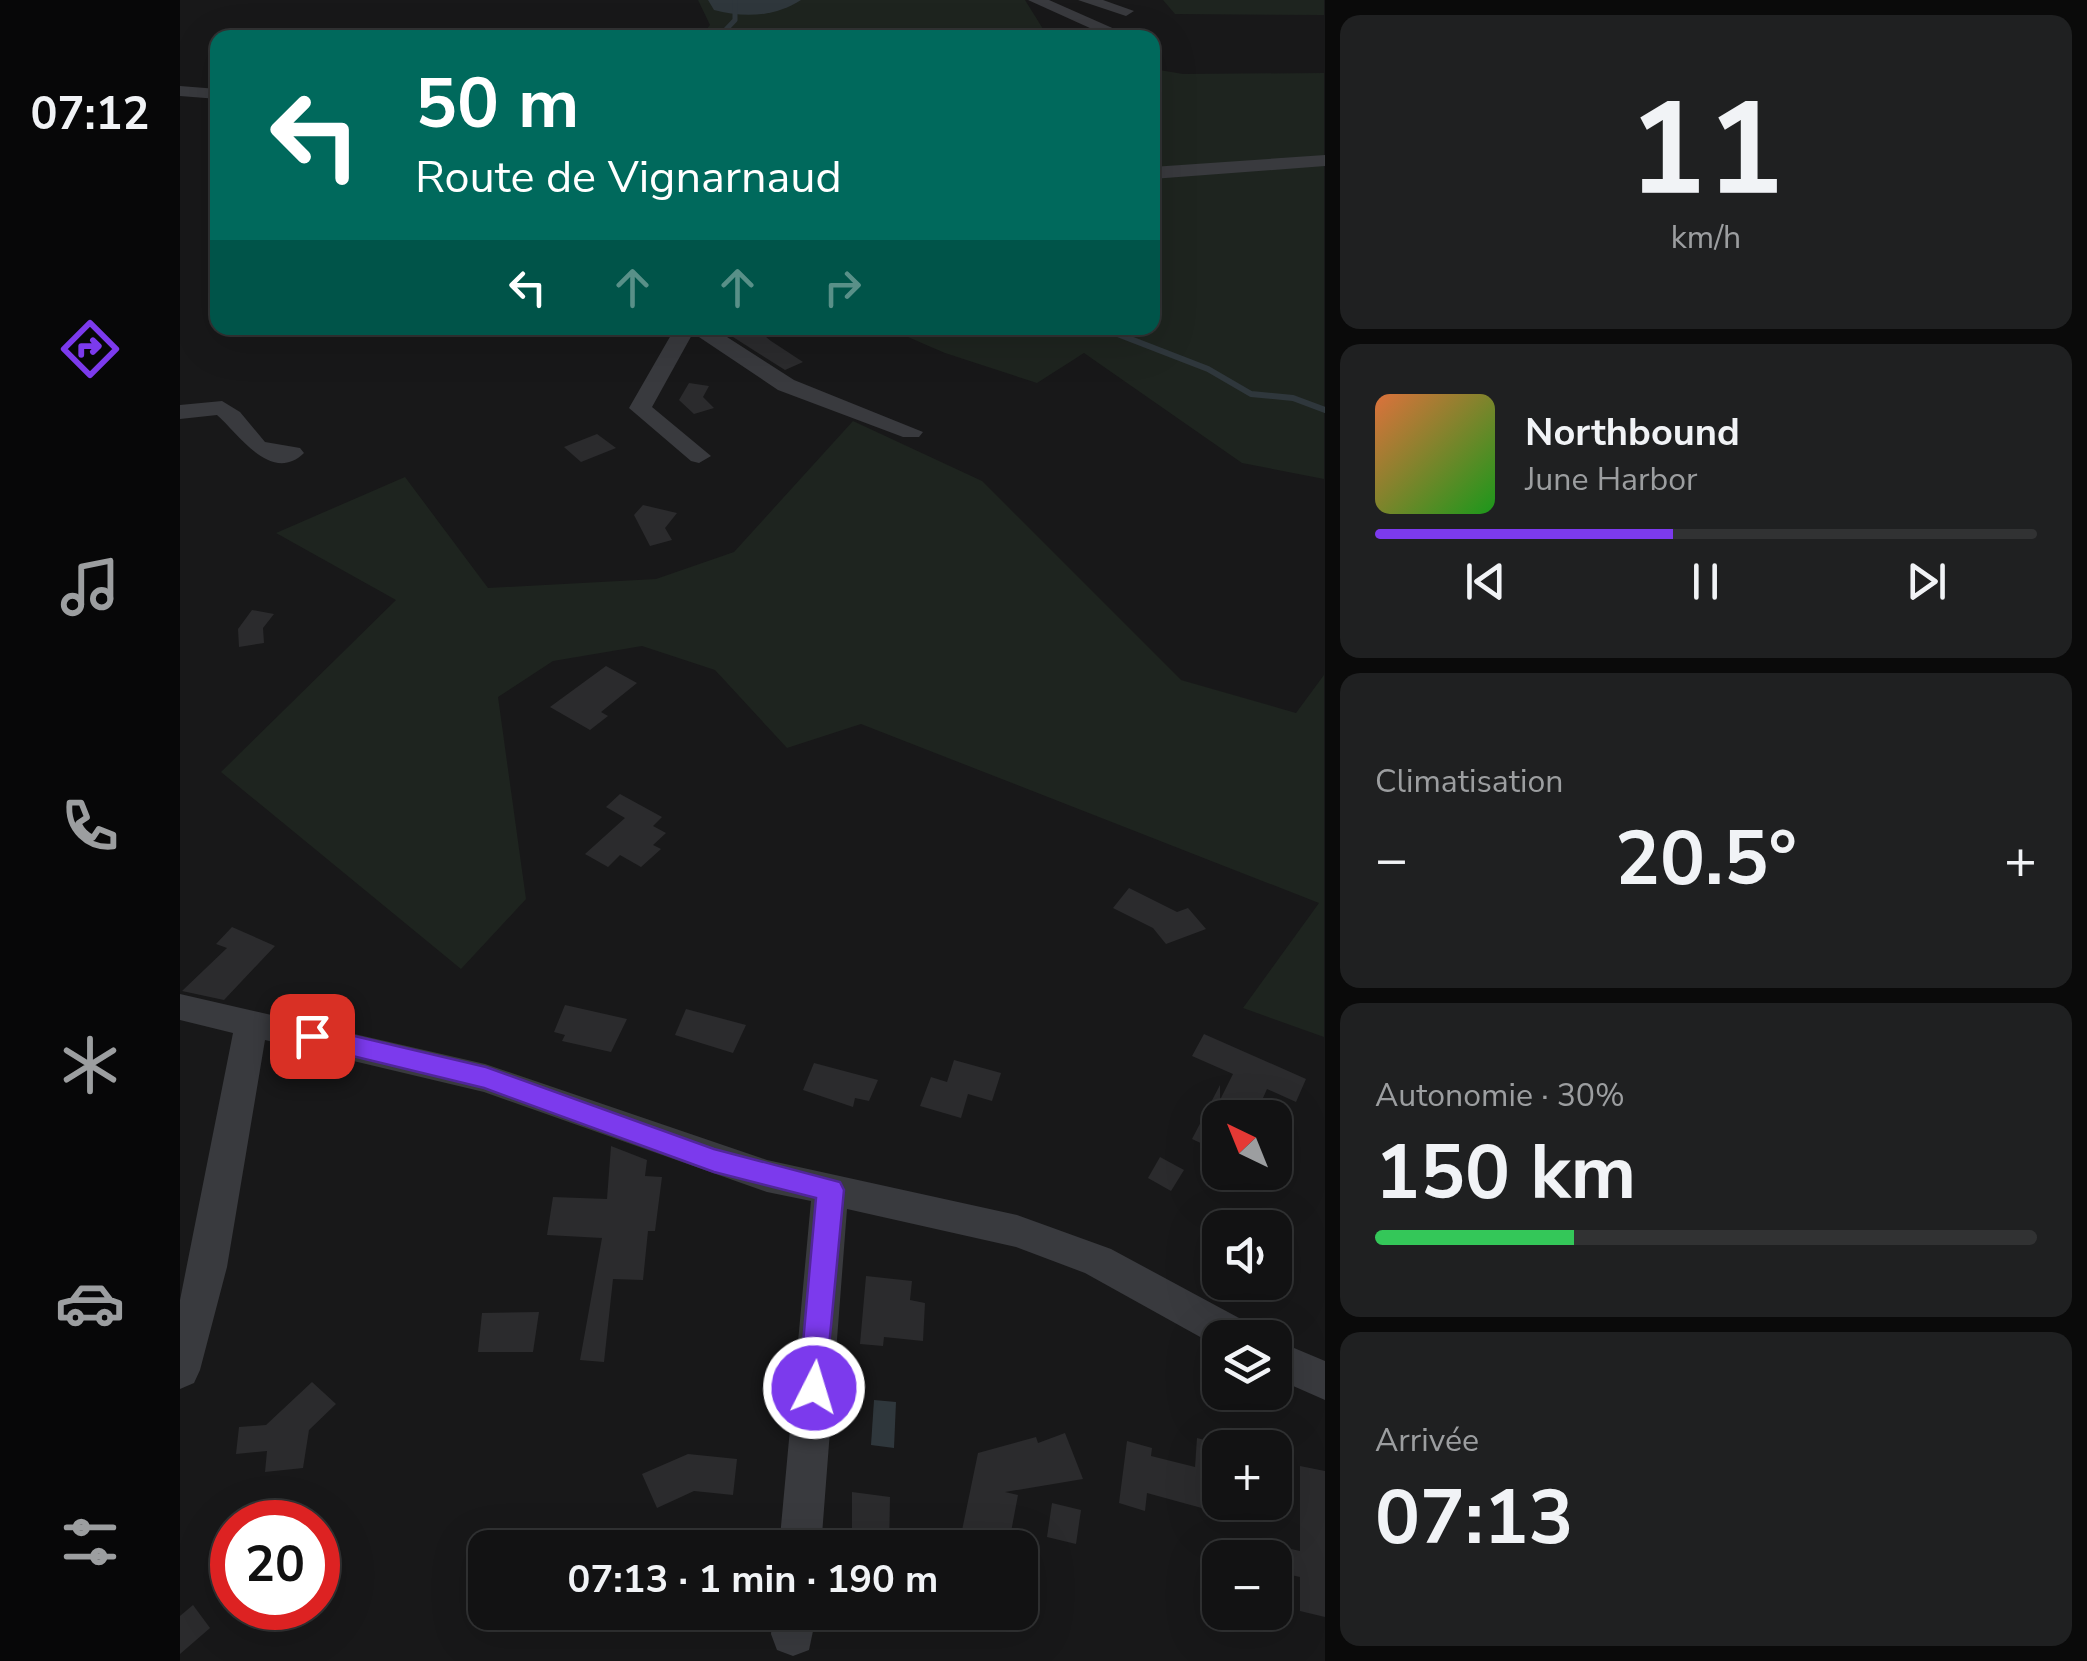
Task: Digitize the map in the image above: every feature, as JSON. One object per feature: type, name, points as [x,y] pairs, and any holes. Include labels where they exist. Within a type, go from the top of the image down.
[{"type":"street","points":[[1036,0],[1108,30]]},
{"type":"street","points":[[1086,0],[1126,11]]},
{"type":"street","points":[[180,91],[210,93]]},
{"type":"street","points":[[1160,172],[1324,160]]},
{"type":"street","points":[[681,335],[640,408],[699,456]]},
{"type":"street","points":[[709,335],[786,384],[911,432]]},
{"type":"street","points":[[180,412],[222,408],[236,418],[256,450],[270,455],[292,452]]},
{"type":"street","points":[[180,1007],[486,1078],[714,1160],[1017,1231],[1098,1261],[1205,1320]]},
{"type":"street","points":[[180,1370],[208,1267],[251,1023]]},
{"type":"street","points":[[802,1530],[830,1190]]},
{"type":"street","points":[[1292,1366],[1324,1381]]},
{"type":"shaded area","points":[[698,0],[1025,0],[1044,30],[706,30],[710,25]]},
{"type":"shaded area","points":[[708,0],[801,0],[781,10],[747,15],[714,10]]},
{"type":"shaded area","points":[[1163,0],[1324,0],[1324,15],[1175,14]]},
{"type":"shaded area","points":[[1160,70],[1183,74],[1324,73],[1324,479],[1242,463],[1084,353],[1037,383],[903,335],[1160,335]]},
{"type":"shaded area","points":[[853,421],[982,481],[1181,680],[1296,713],[1324,675],[1324,1037],[1243,1008],[1319,903],[861,724],[787,748],[715,670],[642,646],[553,661],[498,697],[526,899],[461,969],[221,772],[396,600],[276,533],[405,477],[488,588],[656,579],[734,552]]},
{"type":"shaded area","points":[[874,1400],[896,1402],[894,1448],[871,1445]]},
{"type":"building","points":[[764,335],[803,362],[785,370],[733,337]]},
{"type":"building","points":[[689,383],[709,386],[703,397],[714,408],[694,414],[679,400]]},
{"type":"building","points":[[597,434],[616,448],[581,462],[564,447]]},
{"type":"building","points":[[643,505],[677,513],[665,528],[672,540],[650,546],[634,515]]},
{"type":"building","points":[[252,610],[274,614],[263,628],[264,643],[239,647],[238,629]]},
{"type":"building","points":[[606,666],[637,683],[601,712],[608,716],[590,730],[550,707]]},
{"type":"building","points":[[620,794],[662,817],[653,826],[666,833],[653,845],[661,849],[641,867],[620,855],[608,867],[585,854],[625,818],[606,807]]},
{"type":"building","points":[[1129,888],[1177,912],[1188,908],[1206,929],[1166,944],[1153,928],[1113,908]]},
{"type":"building","points":[[232,927],[275,946],[224,1000],[182,991],[227,948],[216,944]]},
{"type":"building","points":[[565,1005],[627,1019],[611,1052],[562,1041],[565,1035],[554,1032]]},
{"type":"building","points":[[686,1009],[746,1025],[733,1053],[675,1035]]},
{"type":"building","points":[[1204,1034],[1306,1079],[1296,1102],[1267,1089],[1262,1100],[1220,1100],[1233,1074],[1192,1056]]},
{"type":"building","points":[[954,1060],[1001,1073],[992,1101],[968,1094],[961,1118],[920,1106],[931,1077],[947,1082]]},
{"type":"building","points":[[814,1063],[878,1080],[869,1101],[855,1098],[853,1107],[803,1090]]},
{"type":"building","points":[[1202,1120],[1202,1144],[1192,1139]]},
{"type":"building","points":[[611,1146],[647,1160],[645,1176],[662,1177],[655,1231],[648,1231],[643,1280],[613,1279],[604,1362],[580,1360],[602,1238],[547,1235],[553,1197],[607,1199]]},
{"type":"building","points":[[1160,1157],[1184,1170],[1171,1191],[1148,1178]]},
{"type":"building","points":[[866,1276],[912,1281],[910,1300],[925,1303],[923,1341],[884,1337],[883,1346],[860,1344]]},
{"type":"building","points":[[539,1312],[533,1352],[478,1352],[482,1313]]},
{"type":"building","points":[[312,1382],[336,1404],[309,1430],[303,1468],[265,1472],[267,1451],[236,1454],[239,1427],[266,1425]]},
{"type":"building","points":[[1065,1433],[1083,1479],[1005,1492],[1018,1495],[1011,1530],[962,1530],[978,1453],[1036,1437],[1038,1443]]},
{"type":"building","points":[[1197,1438],[1202,1439],[1202,1508],[1147,1493],[1145,1511],[1119,1503],[1127,1441],[1152,1448],[1151,1456],[1195,1467]]},
{"type":"building","points":[[688,1454],[737,1459],[733,1495],[694,1491],[657,1508],[642,1474]]},
{"type":"building","points":[[1300,1466],[1325,1471],[1325,1617],[1300,1611],[1300,1577],[1292,1575],[1292,1549],[1300,1551]]},
{"type":"building","points":[[852,1492],[890,1497],[889,1530],[852,1530]]},
{"type":"building","points":[[1052,1503],[1081,1510],[1076,1544],[1047,1537]]},
{"type":"building","points":[[193,1605],[210,1628],[180,1654],[180,1616]]},
{"type":"waterway","points":[[726,30],[735,20],[735,0]]},
{"type":"waterway","points":[[1120,335],[1208,369],[1251,394],[1293,398],[1325,410]]},
{"type":"route","points":[[312,1036],[486,1078],[714,1160],[830,1190],[814,1388]]}]
